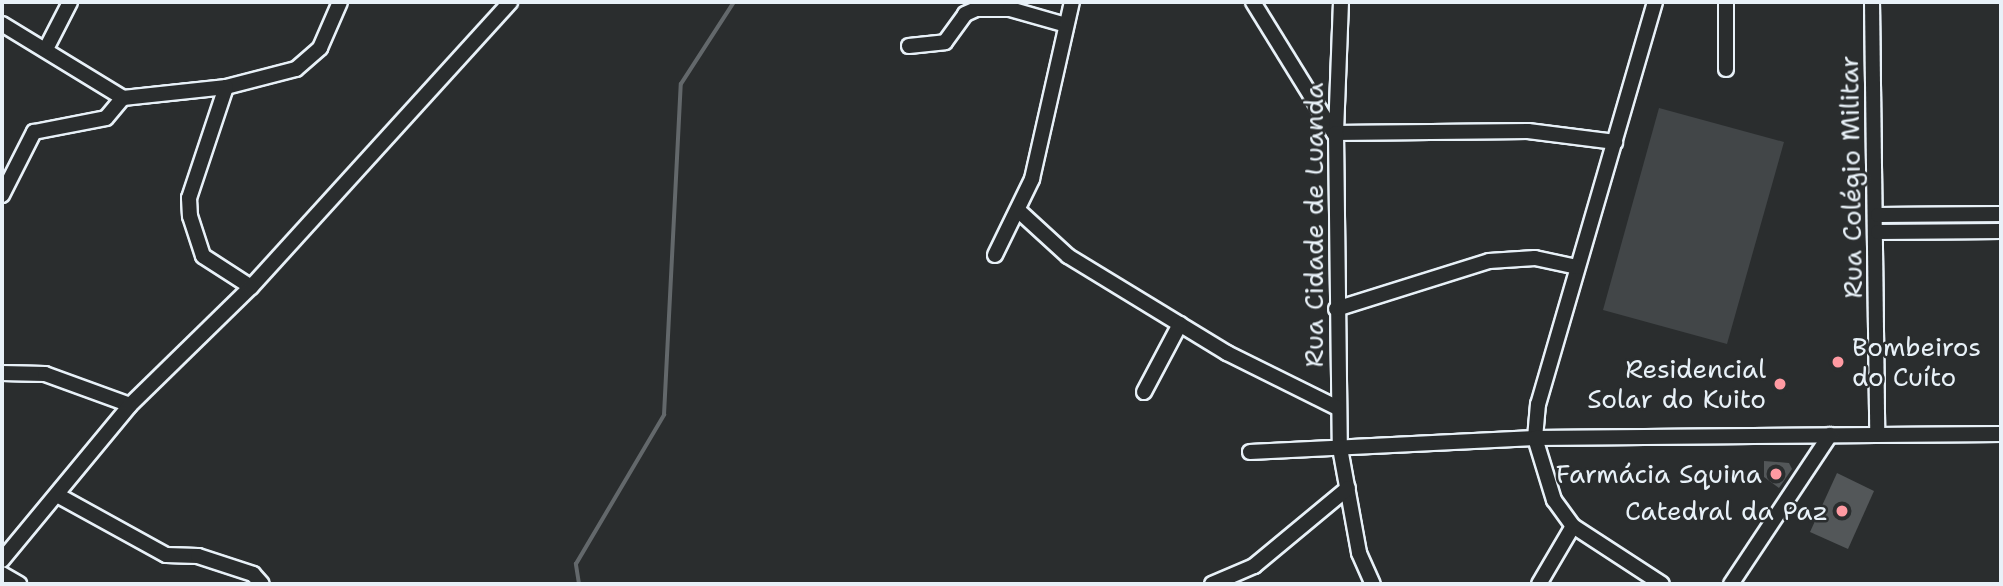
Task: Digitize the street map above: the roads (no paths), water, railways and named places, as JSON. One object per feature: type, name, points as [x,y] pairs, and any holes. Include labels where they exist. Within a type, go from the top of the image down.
[{"type":"street","points":[[46,49],[70,2]]},
{"type":"street","points":[[2,24],[124,97],[226,88],[311,61],[340,2]]},
{"type":"street","points":[[2,560],[59,496],[130,405],[251,287],[510,2]]},
{"type":"street","points":[[995,255],[1020,212],[1072,2]]},
{"type":"street","points":[[1253,2],[1336,133],[1528,131],[1615,142]]},
{"type":"street","name":"Rua Cidade de Luanda","points":[[1341,2],[1336,133],[1336,309],[1340,448],[1359,553],[1373,584]]},
{"type":"street","points":[[1655,2],[1538,404],[1535,438],[1554,500],[1573,526],[1662,584]]},
{"type":"street","points":[[1726,2],[1726,69]]},
{"type":"street","name":"Rua Colégio Militar","points":[[1872,2],[1878,215],[1877,435]]},
{"type":"street","points":[[909,46],[945,42],[965,14],[976,9],[1010,9],[1066,25]]},
{"type":"street","points":[[226,88],[189,198],[192,234],[203,256],[251,287]]},
{"type":"street","points":[[2,195],[34,132],[106,118],[124,97]]},
{"type":"street","points":[[1020,212],[1068,256],[1180,324],[1338,408]]},
{"type":"street","points":[[1941,214],[1941,231]]},
{"type":"street","points":[[1878,215],[2001,214]]},
{"type":"street","points":[[1878,232],[2001,231]]},
{"type":"street","points":[[1336,309],[1489,261],[1535,258],[1577,267]]},
{"type":"street","points":[[1144,392],[1180,324]]},
{"type":"street","points":[[2,373],[45,374],[130,405]]},
{"type":"street","points":[[1250,452],[1535,438],[2001,434]]},
{"type":"street","points":[[1731,584],[1830,435]]},
{"type":"street","points":[[1212,584],[1254,566],[1348,488]]},
{"type":"street","points":[[59,496],[166,555],[198,556],[253,574],[262,584]]},
{"type":"street","points":[[1539,584],[1573,526]]},
{"type":"street","points":[[2,574],[19,584]]},
{"type":"waterway","points":[[579,584],[576,564],[664,415],[681,84],[734,2]]},
{"type":"place","name":"Bombeiros do Cuíto","points":[[1838,362]]},
{"type":"place","name":"Residencial Solar do Kuito","points":[[1780,384]]},
{"type":"place","name":"Farmácia Squina","points":[[1776,474]]},
{"type":"place","name":"Catedral da Paz","points":[[1842,511]]}]
